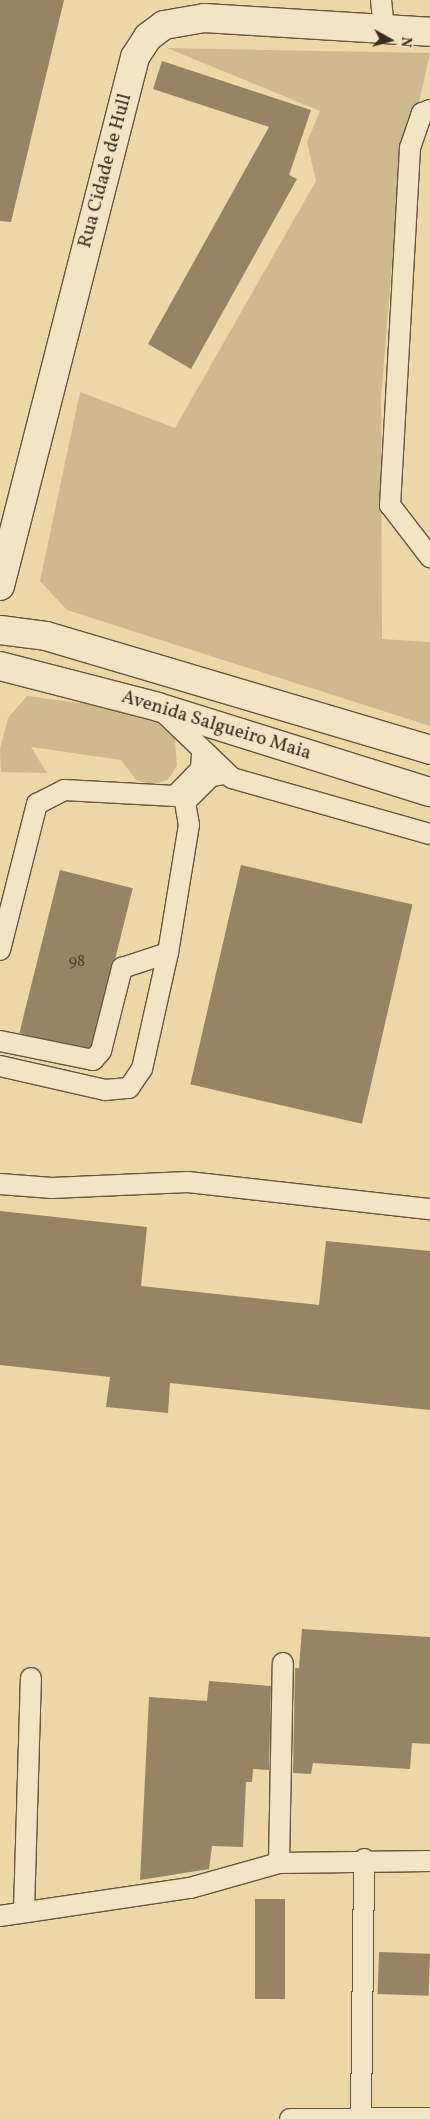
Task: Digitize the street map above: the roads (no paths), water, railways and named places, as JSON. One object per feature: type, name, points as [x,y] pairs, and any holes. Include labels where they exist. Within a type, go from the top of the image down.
[{"type":"street","name":"Rua Cidade de Hull","points":[[0,586],[135,57],[148,37],[164,25],[204,18],[430,32]]},
{"type":"street","name":"Avenida Salgueiro Maia","points":[[0,630],[46,636],[430,750]]},
{"type":"street","name":"Avenida Salgueiro Maia","points":[[0,666],[158,707],[430,792]]},
{"type":"lane","points":[[381,0],[384,29]]},
{"type":"lane","points":[[430,110],[422,113],[410,148],[390,505],[430,557]]},
{"type":"lane","points":[[158,707],[202,753],[226,774]]},
{"type":"lane","points":[[0,950],[37,804],[64,790],[175,796],[200,770],[202,753]]},
{"type":"lane","points":[[0,1066],[106,1090],[129,1088],[142,1069],[168,953],[189,825],[185,802],[211,776],[226,774],[430,834]]},
{"type":"lane","points":[[0,1041],[92,1060],[106,1035],[122,968],[168,953]]},
{"type":"lane","points":[[0,1184],[52,1188],[188,1182],[430,1209]]},
{"type":"lane","points":[[279,1863],[283,1663]]},
{"type":"lane","points":[[24,1911],[31,1678]]},
{"type":"lane","points":[[361,2116],[364,1859]]},
{"type":"lane","points":[[0,1916],[190,1888],[279,1863],[364,1859],[430,1861]]},
{"type":"lane","points":[[290,2119],[361,2116],[430,2118]]}]
